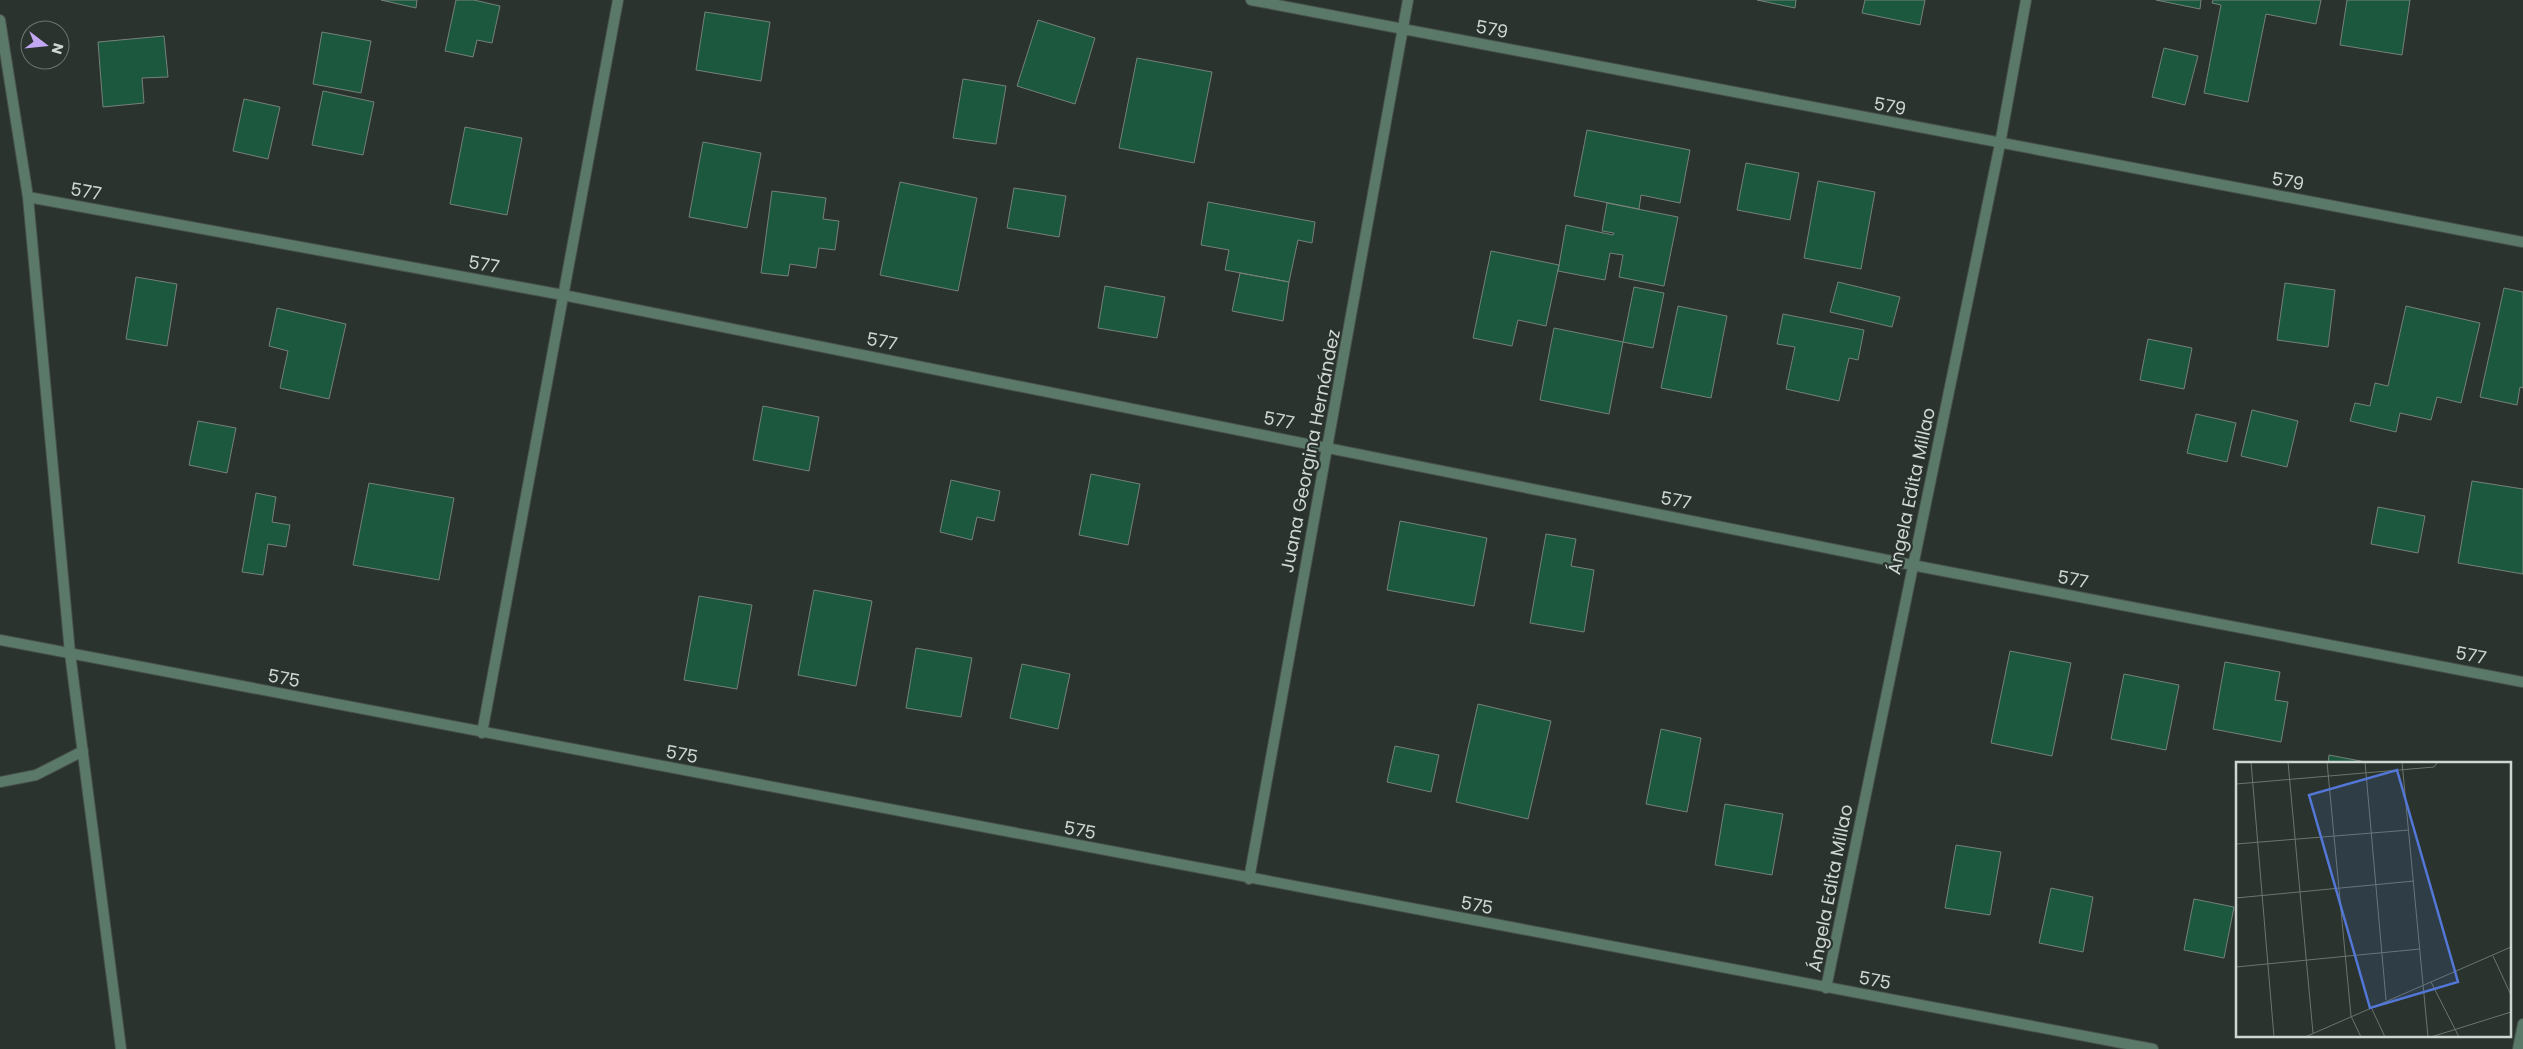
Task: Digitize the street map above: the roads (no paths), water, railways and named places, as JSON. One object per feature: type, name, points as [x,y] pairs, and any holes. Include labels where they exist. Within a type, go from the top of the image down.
[{"type":"street","points":[[482,732],[618,0]]},
{"type":"street","name":"579","points":[[1251,0],[2523,242]]},
{"type":"street","name":"Juana Georgina Hernández","points":[[1249,879],[1329,447],[1408,0]]},
{"type":"street","name":"Ángela Edita Millao","points":[[1826,988],[2000,144],[2026,0]]},
{"type":"street","points":[[0,20],[28,197],[70,653],[122,1049]]},
{"type":"street","name":"577","points":[[28,197],[563,294],[1912,564],[2523,682]]},
{"type":"street","name":"575","points":[[0,640],[1249,879],[2154,1049]]},
{"type":"street","points":[[0,782],[36,775],[83,751]]},
{"type":"street","points":[[2518,1049],[2523,1024]]}]
